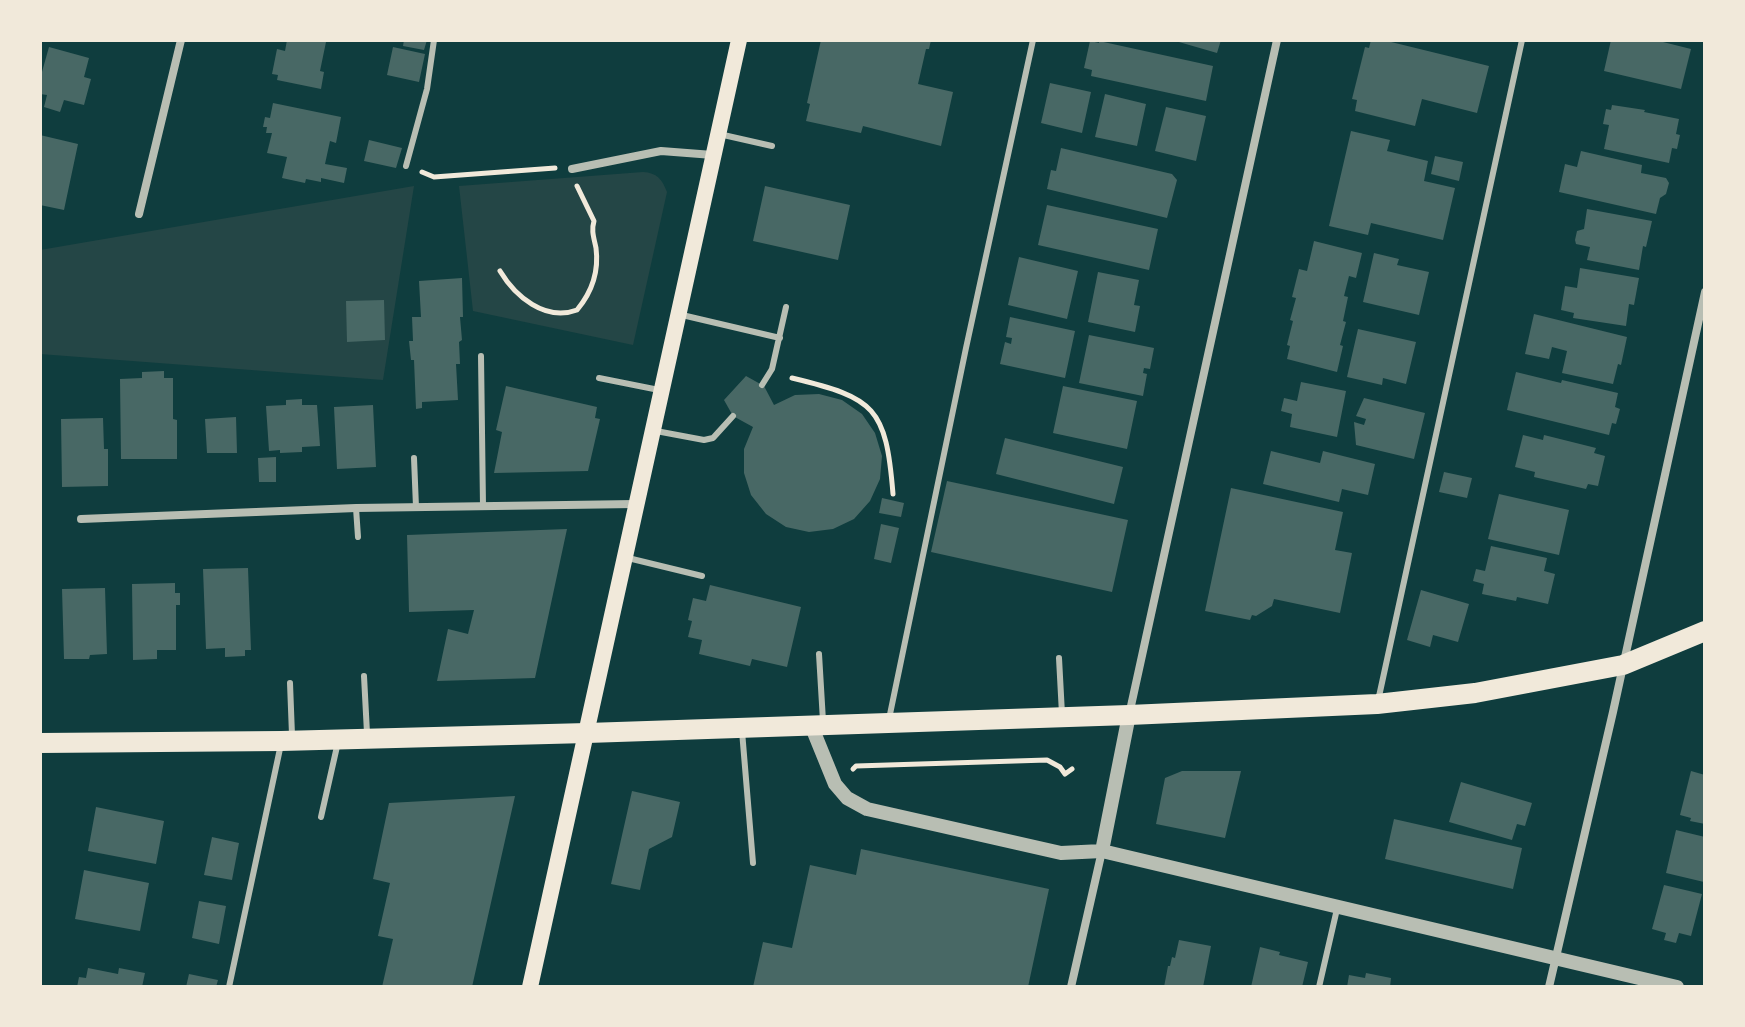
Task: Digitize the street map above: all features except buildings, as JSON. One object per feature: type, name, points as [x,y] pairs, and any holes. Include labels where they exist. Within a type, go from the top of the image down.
[{"type":"main road","points":[[530,987],[739,40]]},
{"type":"main road","points":[[40,743],[587,733],[1377,704],[1475,693],[1623,665],[1705,631]]},
{"type":"street","points":[[139,214],[181,40]]},
{"type":"street","points":[[1071,987],[1277,40]]},
{"type":"street","points":[[572,169],[661,151],[714,155]]},
{"type":"street","points":[[1549,987],[1705,292]]},
{"type":"street","points":[[81,519],[356,508],[635,504]]},
{"type":"street","points":[[817,724],[835,784],[847,798],[867,809],[1061,853],[1102,851],[1677,987]]},
{"type":"lane","points":[[406,166],[427,89],[434,40]]},
{"type":"lane","points":[[888,722],[1033,40]]},
{"type":"lane","points":[[1377,704],[1522,40]]},
{"type":"lane","points":[[719,134],[772,146]]},
{"type":"lane","points":[[762,385],[772,369],[786,307]]},
{"type":"lane","points":[[678,314],[780,338]]},
{"type":"lane","points":[[481,356],[483,506]]},
{"type":"lane","points":[[599,378],[661,390]]},
{"type":"lane","points":[[652,430],[704,440],[713,438],[733,416]]},
{"type":"lane","points":[[414,458],[416,507]]},
{"type":"lane","points":[[356,508],[358,537]]},
{"type":"lane","points":[[624,557],[702,576]]},
{"type":"lane","points":[[817,724],[819,654]]},
{"type":"lane","points":[[1059,658],[1062,717]]},
{"type":"lane","points":[[364,676],[367,737]]},
{"type":"lane","points":[[229,987],[287,740],[290,683]]},
{"type":"lane","points":[[742,727],[753,863]]},
{"type":"lane","points":[[321,817],[339,738]]},
{"type":"lane","points":[[1319,987],[1337,907]]},
{"type":"path","points":[[406,166],[434,177],[572,169]]},
{"type":"path","points":[[500,271],[519,296],[531,304],[561,313],[577,310],[591,289],[597,261],[591,229],[594,221],[578,190]]},
{"type":"path","points":[[792,378],[831,387],[864,403],[877,418],[885,437],[893,494]]},
{"type":"path","points":[[851,771],[856,766],[1047,760],[1060,767],[1065,774],[1072,769]]},
{"type":"shaded area","points":[[643,172],[658,178],[667,192],[633,345],[473,311],[459,186]]},
{"type":"shaded area","points":[[414,186],[383,380],[40,354],[40,250]]}]
